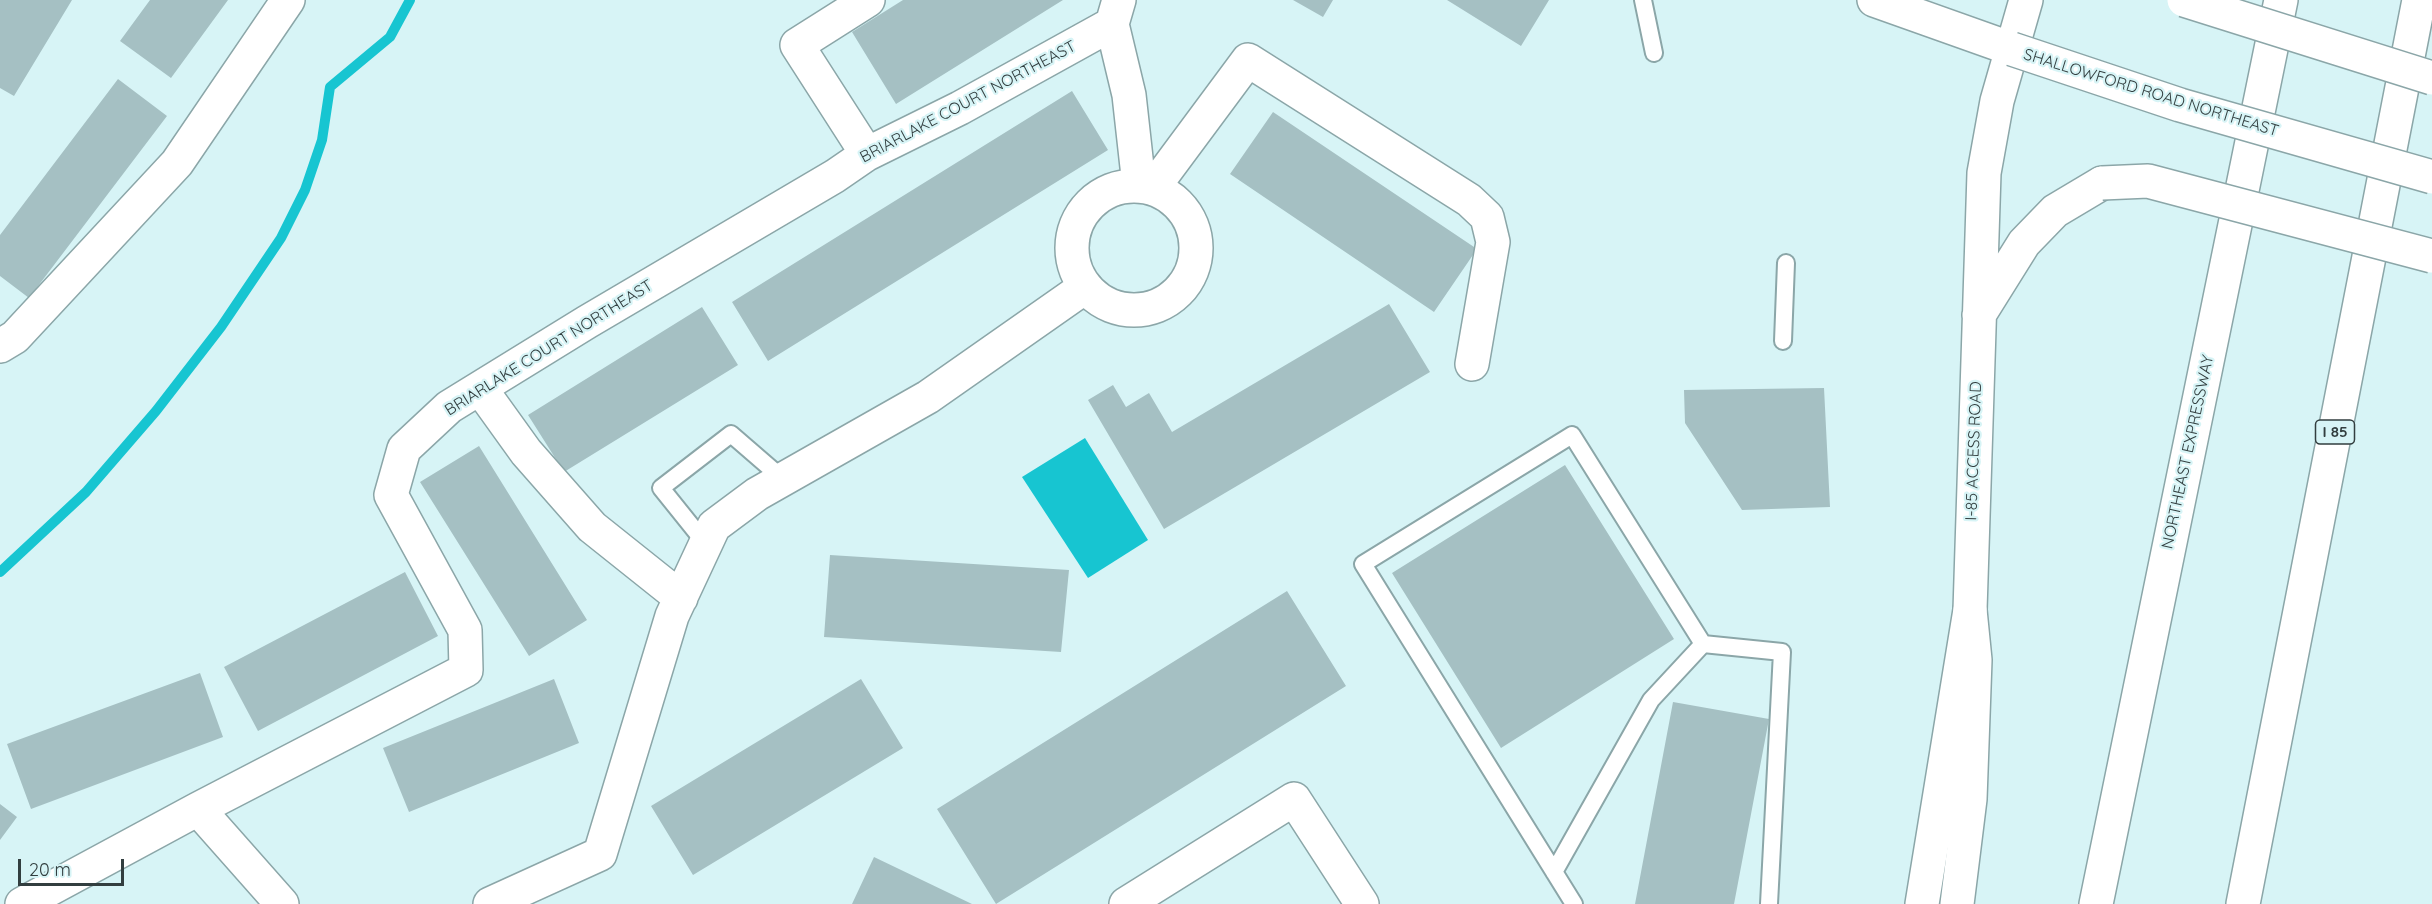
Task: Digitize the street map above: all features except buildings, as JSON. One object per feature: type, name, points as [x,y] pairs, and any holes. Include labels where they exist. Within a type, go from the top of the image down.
[{"type":"main road","points":[[0,346],[15,338],[177,163],[288,0]]},
{"type":"main road","points":[[867,154],[797,45],[868,0]]},
{"type":"main road","name":"SHALLOWFORD ROAD NORTHEAST","points":[[1874,0],[2180,105],[2432,177]]},
{"type":"main road","name":"I-85 ACCESS ROAD","points":[[1922,904],[1970,610],[1984,173],[1997,101],[2025,0]]},
{"type":"main road","points":[[2184,0],[2432,78]]},
{"type":"main road","name":"NORTHEAST EXPRESSWAY","points":[[2096,904],[2281,0]]},
{"type":"main road","name":"I 85","points":[[2242,904],[2419,0]]},
{"type":"main road","name":"BRIARLAKE COURT NORTHEAST","points":[[22,904],[198,809],[466,670],[465,630],[391,495],[404,449],[449,407],[835,176],[867,154],[960,108],[1115,12],[1146,187]]},
{"type":"main road","points":[[1146,187],[1248,60],[1469,200],[1487,217],[1493,242],[1472,364]]},
{"type":"main road","points":[[1978,316],[2024,243],[2055,211],[2102,183],[2148,181],[2432,256]]},
{"type":"main road","points":[[1119,187],[1146,187],[1176,201],[1188,216],[1195,235],[1196,255],[1190,274],[1179,291],[1162,303],[1141,309],[1120,309],[1100,300],[1085,286],[1075,268],[1071,247],[1075,226],[1086,208],[1101,195],[1119,187]]},
{"type":"main road","points":[[490,904],[600,854],[672,616],[714,526],[757,494],[928,397],[1085,286]]},
{"type":"main road","points":[[480,388],[526,452],[592,527],[681,598]]},
{"type":"main road","points":[[1957,904],[1971,776],[1975,660],[1970,610]]},
{"type":"main road","points":[[1126,904],[1294,799],[1362,904]]},
{"type":"main road","points":[[198,809],[282,904]]},
{"type":"lane","points":[[1643,0],[1654,53]]},
{"type":"lane","points":[[1783,341],[1786,263]]},
{"type":"lane","points":[[706,544],[661,488],[731,434],[783,479]]},
{"type":"lane","points":[[1574,904],[1363,564],[1572,435],[1703,644]]},
{"type":"lane","points":[[1554,872],[1651,700],[1703,644]]},
{"type":"lane","points":[[1703,644],[1782,652],[1769,904]]},
{"type":"water","points":[[1085,438],[1148,540],[1088,578],[1022,477]]},
{"type":"waterway","points":[[0,572],[86,492],[156,411],[221,327],[281,238],[305,190],[322,140],[330,87],[390,37],[410,0]]}]
